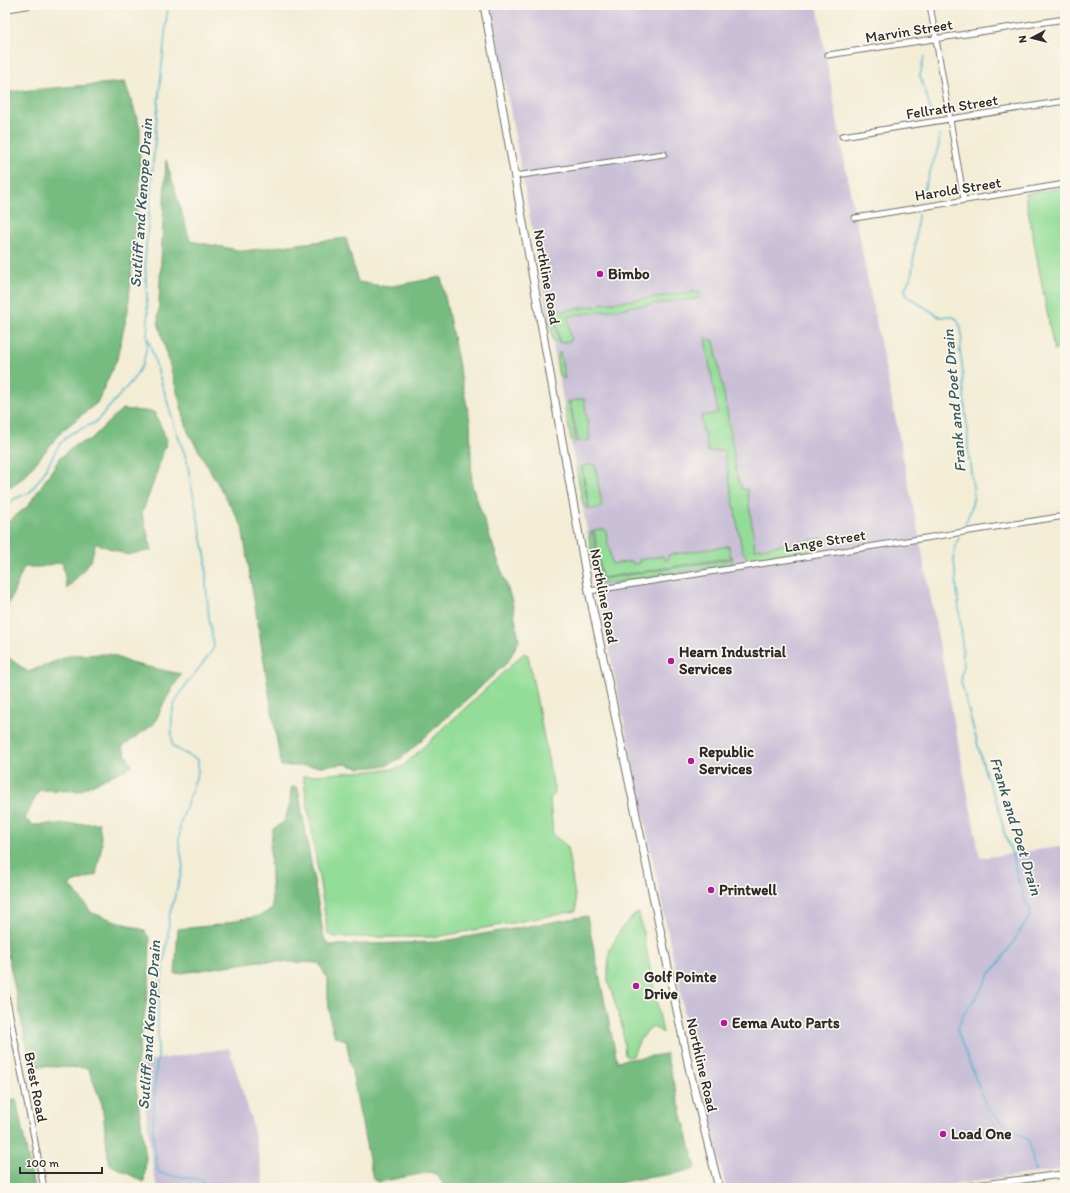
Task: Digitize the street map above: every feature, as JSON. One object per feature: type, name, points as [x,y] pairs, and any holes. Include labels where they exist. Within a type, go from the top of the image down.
[{"type":"main road","name":"Northline Road","points":[[484,5],[590,591],[690,1072],[719,1188]]},
{"type":"street","points":[[5,9],[30,5]]},
{"type":"street","points":[[930,5],[964,200]]},
{"type":"street","name":"Marvin Street","points":[[828,55],[1065,19]]},
{"type":"street","name":"Fellrath Street","points":[[842,136],[1065,101]]},
{"type":"street","points":[[516,176],[664,154]]},
{"type":"street","name":"Harold Street","points":[[855,218],[1065,184]]},
{"type":"street","name":"Lange Street","points":[[590,591],[1065,516]]},
{"type":"street","name":"Brest Road","points":[[5,990],[44,1188]]},
{"type":"street","points":[[956,1188],[1065,1174]]},
{"type":"shaded area","points":[[491,5],[817,5],[847,176],[919,536],[980,858],[1065,846],[1065,1169],[930,1188],[726,1188],[695,1063],[606,635]]},
{"type":"shaded area","points":[[229,1048],[251,1118],[265,1188],[157,1188],[153,1169],[140,1062]]},
{"type":"green space","points":[[125,82],[140,127],[140,178],[128,310],[117,359],[97,403],[63,430],[24,477],[5,491],[5,94],[7,92]]},
{"type":"green space","points":[[166,160],[190,241],[243,251],[346,238],[358,282],[388,287],[441,277],[470,421],[472,485],[512,601],[519,640],[508,662],[403,757],[386,766],[359,768],[345,764],[325,766],[281,766],[242,526],[188,432],[158,322]]},
{"type":"green space","points":[[1065,187],[1065,348],[1054,350],[1025,194]]},
{"type":"green space","points":[[699,291],[700,298],[640,306],[638,305],[636,307],[633,306],[629,308],[568,316],[571,341],[560,343],[554,309],[560,309],[563,311],[601,305],[602,302],[604,304]]},
{"type":"green space","points":[[552,310],[559,343],[553,340],[549,316],[549,313]]},
{"type":"green space","points":[[706,337],[709,340],[714,341],[729,423],[736,472],[741,489],[747,489],[755,549],[824,538],[828,540],[828,543],[824,547],[805,553],[750,561],[742,550],[724,450],[708,452],[705,434],[703,433],[701,416],[718,413],[705,339]]},
{"type":"green space","points":[[560,352],[565,379],[559,376],[556,359]]},
{"type":"green space","points":[[584,399],[590,440],[578,441],[570,401]]},
{"type":"green space","points":[[568,401],[576,442],[571,439],[565,408]]},
{"type":"green space","points":[[122,409],[154,412],[167,440],[142,514],[152,550],[127,555],[96,543],[90,562],[67,589],[62,562],[41,567],[24,567],[5,613],[5,524],[28,506],[60,458],[73,446],[91,439]]},
{"type":"green space","points":[[595,464],[602,506],[600,508],[590,509],[582,466]]},
{"type":"green space","points":[[581,466],[588,509],[583,505],[577,471]]},
{"type":"green space","points":[[604,529],[606,532],[612,564],[632,561],[633,564],[640,563],[639,560],[663,556],[664,560],[668,560],[668,555],[729,546],[730,556],[733,557],[602,578],[594,530]]},
{"type":"green space","points":[[592,531],[602,584],[598,582],[596,578],[589,537]]},
{"type":"green space","points":[[733,559],[732,563],[727,565],[603,584],[602,579]]},
{"type":"green space","points":[[524,653],[528,655],[555,794],[550,799],[553,835],[567,846],[576,902],[576,911],[436,937],[335,937],[328,934],[303,776],[402,767]]},
{"type":"green space","points":[[110,654],[130,663],[181,674],[154,724],[122,747],[132,766],[79,791],[39,790],[25,819],[33,825],[99,823],[102,845],[96,875],[69,884],[92,913],[144,930],[150,939],[149,983],[135,1079],[146,1157],[144,1182],[109,1164],[102,1104],[88,1068],[31,1066],[5,941],[5,655],[28,672],[71,655]]},
{"type":"green space","points":[[295,786],[298,789],[324,938],[330,945],[437,942],[587,916],[617,1061],[666,1054],[696,1168],[674,1174],[637,1179],[596,1188],[446,1188],[437,1175],[430,1172],[379,1182],[373,1179],[346,1040],[335,1037],[330,1020],[328,980],[319,963],[259,961],[175,974],[178,929],[219,925],[240,919],[255,917],[272,910],[270,846],[273,829],[284,822],[290,803],[291,788]]},
{"type":"green space","name":"Golf Pointe Drive","points":[[639,913],[663,1033],[652,1026],[639,1041],[633,1056],[627,1057],[625,1055],[622,1026],[608,980],[608,968],[610,949],[623,926]]},
{"type":"green space","points":[[16,1099],[34,1188],[5,1188],[5,1101]]},
{"type":"waterway","name":"Sutliff and Kenope Drain","points":[[168,5],[145,260],[148,320],[147,335],[187,461],[206,559],[206,585],[209,618],[214,647],[205,661],[183,688],[172,712],[173,747],[198,760],[198,772],[180,824],[179,843],[183,867],[169,917],[168,937],[160,986],[158,1056],[153,1124],[154,1146],[158,1172],[202,1180],[205,1188]]},
{"type":"waterway","name":"Frank and Poet Drain","points":[[924,57],[920,76],[931,110]]},
{"type":"waterway","name":"Frank and Poet Drain","points":[[921,198],[939,145],[939,135]]},
{"type":"waterway","name":"Frank and Poet Drain","points":[[918,215],[912,274],[905,289],[907,296],[940,317],[950,316],[957,319],[961,328],[962,337],[960,351],[968,432],[968,448],[974,496],[965,524]]},
{"type":"waterway","points":[[5,508],[14,499],[30,492],[42,476],[59,445],[70,434],[96,422],[132,381],[143,364],[147,339]]},
{"type":"waterway","name":"Frank and Poet Drain","points":[[959,538],[955,546],[954,561],[962,638],[963,668],[961,682],[986,775],[998,805],[1018,880],[1026,903],[1031,909],[1030,916],[1002,959],[989,975],[978,995],[965,1011],[957,1030],[987,1108],[1001,1121],[1029,1141],[1035,1172]]},
{"type":"waterway","name":"Frank and Poet Drain","points":[[1029,1188],[1034,1183]]},
{"type":"place","name":"Bimbo","points":[[600,274]]},
{"type":"place","name":"Hearn Industrial Services","points":[[671,661]]},
{"type":"place","name":"Republic Services","points":[[691,761]]},
{"type":"place","name":"Printwell","points":[[711,890]]},
{"type":"place","name":"Golf Pointe Drive","points":[[636,986]]},
{"type":"place","name":"Eema Auto Parts","points":[[724,1023]]},
{"type":"place","name":"Load One","points":[[943,1134]]}]
